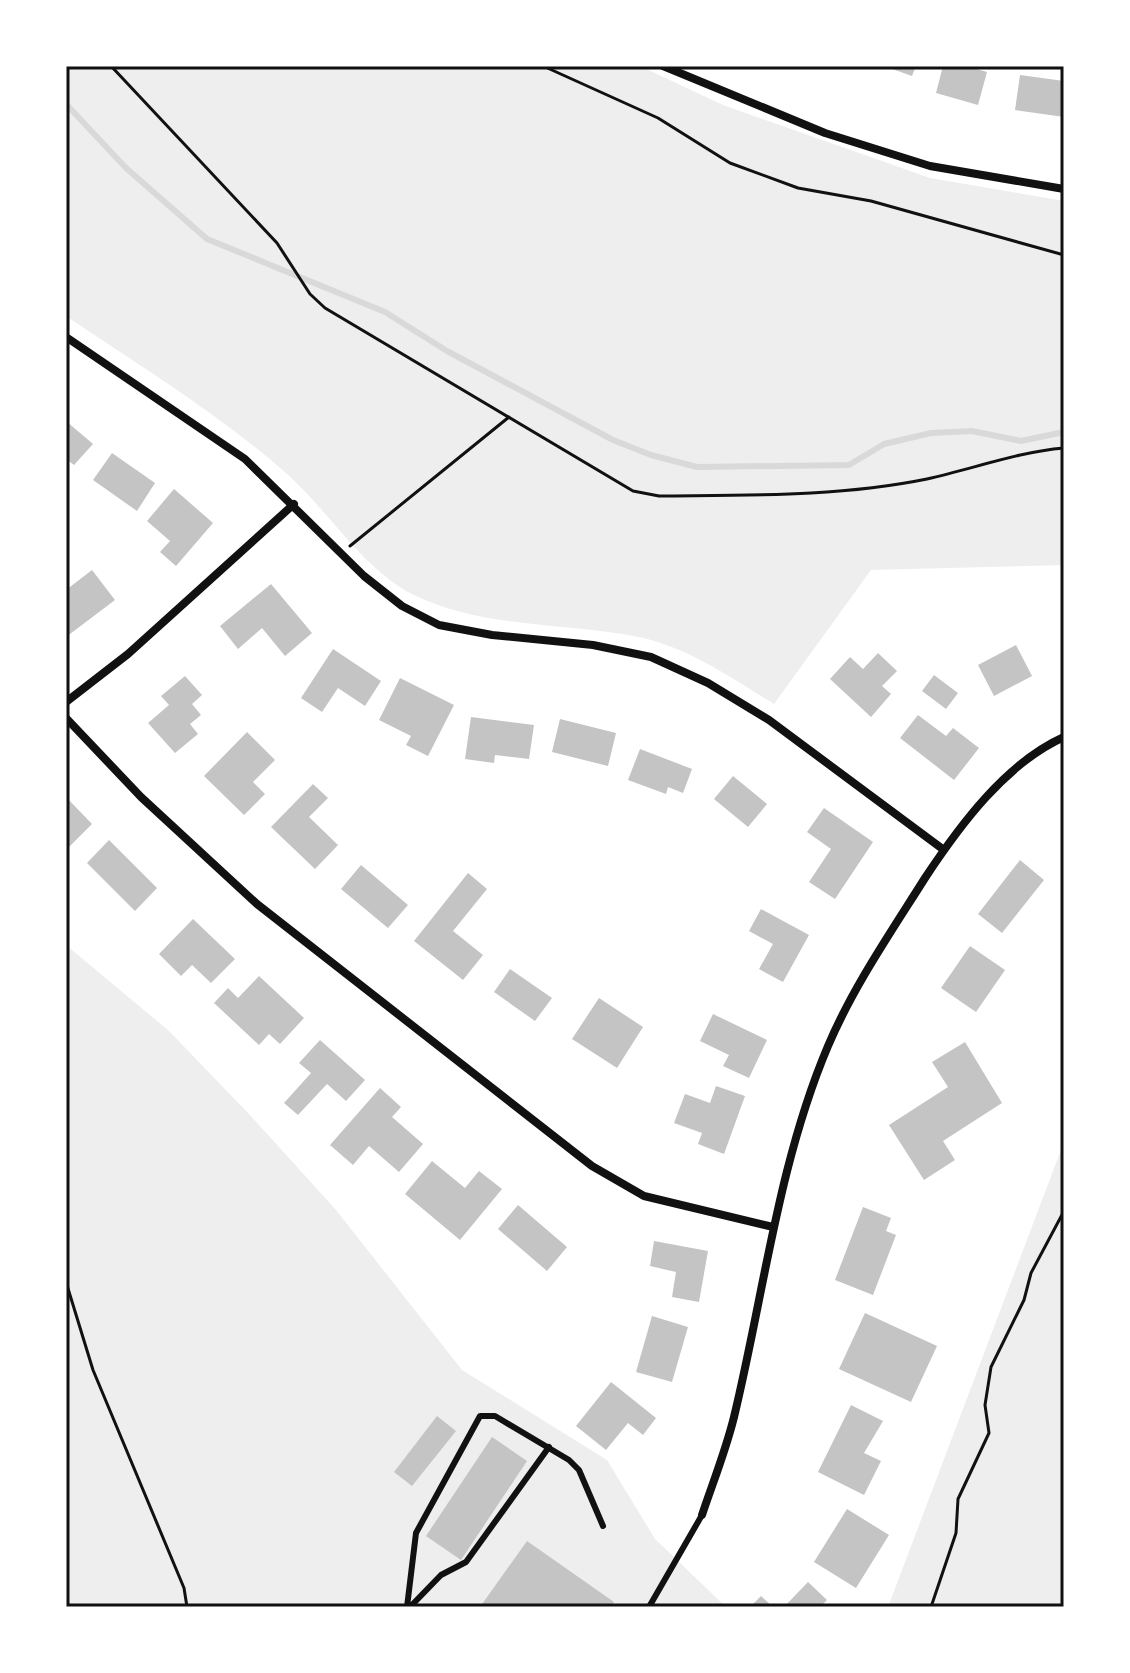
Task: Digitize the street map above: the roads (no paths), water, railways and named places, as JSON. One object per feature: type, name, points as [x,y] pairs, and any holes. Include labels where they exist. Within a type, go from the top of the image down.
[{"type":"street","points":[[663,66],[825,133],[915,161],[1064,189]]},
{"type":"street","points":[[66,337],[245,459],[402,606],[439,625],[593,645],[651,657],[708,683],[769,720],[944,850]]},
{"type":"street","points":[[66,702],[128,654],[294,504]]},
{"type":"street","points":[[66,718],[141,797],[257,904],[592,1166],[644,1196],[773,1227]]},
{"type":"street","points":[[702,1515],[734,1419],[773,1227],[798,1128],[828,1045],[883,943],[944,850],[1019,765],[1043,746],[1064,737]]},
{"type":"lane","points":[[408,1607],[416,1533],[480,1416],[495,1416],[549,1447],[579,1470],[603,1526]]},
{"type":"lane","points":[[408,1607],[441,1575],[466,1562],[549,1447]]},
{"type":"lane","points":[[649,1607],[702,1515]]},
{"type":"waterway","points":[[66,104],[126,168],[207,239],[385,312],[447,351],[613,440],[651,455],[697,467],[849,465],[884,444],[931,433],[972,431],[1021,441],[1064,432]]}]
